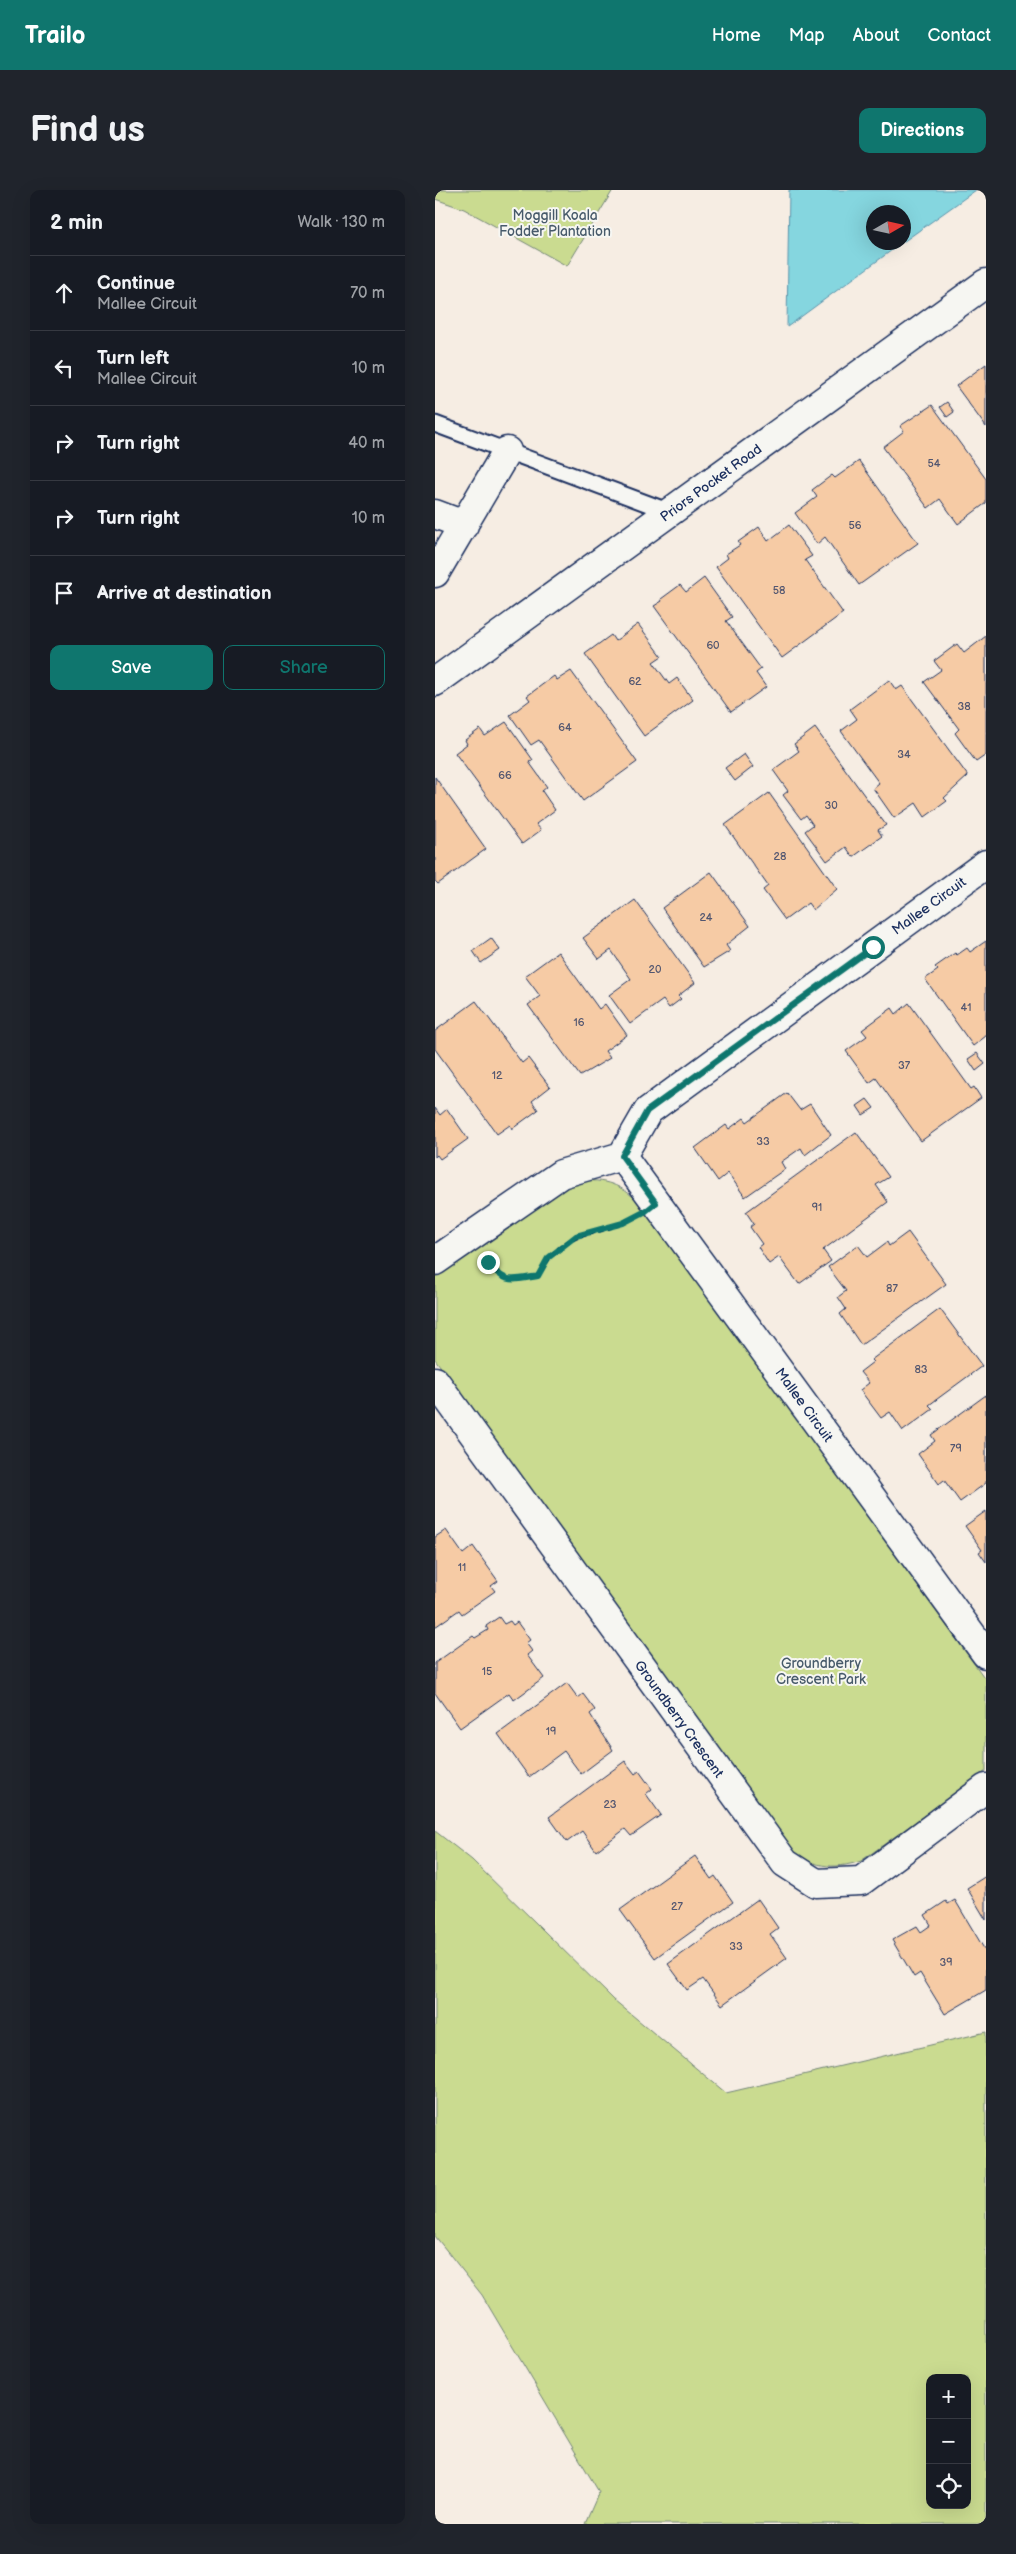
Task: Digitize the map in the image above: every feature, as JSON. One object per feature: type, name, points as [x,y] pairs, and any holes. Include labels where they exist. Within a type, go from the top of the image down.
[{"type":"street","name":"Priors Pocket Road","points":[[435,682],[986,283]]},
{"type":"street","points":[[435,573],[507,451]]},
{"type":"street","points":[[435,514],[464,524]]},
{"type":"street","name":"Mallee Circuit","points":[[986,864],[647,1111],[622,1156],[986,1654]]},
{"type":"street","points":[[435,1261],[456,1249],[561,1174],[622,1156]]},
{"type":"street","name":"Groundberry Crescent","points":[[435,1381],[785,1863],[816,1883],[861,1881],[986,1788]]},
{"type":"lane","points":[[435,424],[670,512]]},
{"type":"path","points":[[483,1255],[499,1276],[509,1281],[538,1276],[548,1258],[576,1236],[623,1223],[646,1211],[656,1203]]},
{"type":"green space","name":"Moggill Koala Fodder Plantation","points":[[435,190],[613,190],[567,266],[464,209],[435,199]]},
{"type":"green space","name":"Groundberry Crescent Park","points":[[584,1181],[608,1183],[629,1193],[641,1205],[986,1680],[986,1771],[861,1861],[841,1866],[823,1865],[805,1859],[789,1847],[435,1359],[435,1277],[570,1184]]},
{"type":"green space","points":[[435,1831],[472,1860],[614,2000],[726,2093],[986,2032],[986,2524],[585,2524],[599,2492],[482,2295],[435,2236]]},
{"type":"water","points":[[789,190],[976,190],[911,236],[911,205],[866,205],[866,250],[892,250],[787,327]]},
{"type":"building","points":[[986,364],[986,427],[956,386]]},
{"type":"building","points":[[947,402],[954,412],[947,417],[940,407]]},
{"type":"building","points":[[932,405],[986,479],[986,503],[958,524],[940,499],[928,508],[883,447],[904,431],[900,426]]},
{"type":"building","points":[[859,461],[918,543],[859,585],[825,537],[817,544],[795,513],[817,497],[812,490],[832,475],[835,478]]},
{"type":"building","points":[[789,525],[812,556],[805,560],[843,613],[782,658],[716,567],[728,558],[726,554],[740,545],[738,542],[759,527],[768,541]]},
{"type":"building","points":[[704,578],[732,617],[726,621],[761,669],[756,673],[766,687],[731,712],[654,606],[680,585],[686,592]]},
{"type":"building","points":[[638,624],[662,656],[653,662],[669,684],[677,678],[693,700],[644,736],[585,654],[611,635],[615,641]]},
{"type":"building","points":[[986,636],[986,755],[976,762],[955,733],[959,729],[924,682],[941,670],[934,661],[957,644],[964,653]]},
{"type":"building","points":[[571,671],[637,762],[583,801],[539,740],[531,745],[510,715],[530,700],[527,696],[554,676],[557,680]]},
{"type":"building","points":[[889,680],[896,690],[902,686],[968,776],[944,798],[947,801],[925,817],[916,803],[894,818],[873,788],[879,783],[841,731],[857,719],[850,709]]},
{"type":"building","points":[[506,722],[533,760],[529,762],[547,787],[542,791],[555,810],[536,824],[541,830],[522,844],[455,753],[467,744],[465,740],[480,729],[485,736]]},
{"type":"building","points":[[815,728],[886,825],[878,830],[882,836],[853,857],[846,847],[827,861],[805,831],[813,825],[806,815],[801,819],[783,795],[788,791],[773,770],[799,751],[794,744]]},
{"type":"building","points":[[744,754],[753,767],[735,781],[725,768]]},
{"type":"building","points":[[435,777],[486,849],[438,884],[435,881]]},
{"type":"building","points":[[769,793],[837,889],[813,910],[808,903],[785,920],[763,890],[768,886],[725,825]]},
{"type":"building","points":[[711,872],[750,926],[726,945],[730,951],[704,967],[662,908]]},
{"type":"building","points":[[635,900],[695,983],[678,996],[681,999],[669,1008],[663,1000],[630,1024],[609,995],[631,979],[611,950],[599,959],[583,938]]},
{"type":"building","points":[[491,938],[500,950],[481,963],[473,951]]},
{"type":"building","points":[[986,941],[986,1036],[973,1046],[925,979],[938,970],[935,967],[955,953],[957,955],[967,948],[970,952]]},
{"type":"building","points":[[558,952],[599,1009],[605,1004],[627,1035],[605,1051],[610,1058],[580,1076],[528,1005],[540,996],[525,976]]},
{"type":"building","points":[[476,1001],[522,1063],[528,1058],[550,1087],[532,1101],[538,1110],[512,1129],[510,1125],[497,1134],[435,1049],[435,1031]]},
{"type":"building","points":[[909,1003],[971,1089],[974,1087],[981,1098],[921,1141],[876,1078],[869,1083],[846,1051],[867,1036],[862,1030],[892,1008],[896,1014]]},
{"type":"building","points":[[977,1053],[985,1064],[976,1071],[968,1059]]},
{"type":"building","points":[[787,1093],[800,1110],[810,1104],[831,1135],[805,1155],[801,1148],[781,1162],[785,1169],[745,1197],[728,1173],[718,1181],[695,1148],[726,1125],[729,1129],[744,1118],[747,1122]]},
{"type":"building","points":[[867,1099],[874,1108],[863,1115],[857,1106]]},
{"type":"building","points":[[435,1108],[440,1115],[447,1109],[468,1139],[440,1159],[437,1155],[435,1157]]},
{"type":"building","points":[[856,1132],[889,1177],[876,1185],[888,1202],[823,1250],[831,1261],[799,1284],[779,1257],[769,1264],[758,1247],[762,1244],[750,1227],[754,1224],[746,1212]]},
{"type":"building","points":[[908,1232],[946,1284],[861,1345],[840,1314],[846,1309],[838,1297],[846,1291],[828,1267],[858,1245],[867,1257],[887,1242],[889,1246]]},
{"type":"building","points":[[940,1309],[982,1366],[929,1405],[933,1409],[903,1431],[890,1412],[881,1418],[860,1390],[869,1383],[860,1372],[873,1362],[871,1360]]},
{"type":"building","points":[[986,1395],[986,1483],[960,1502],[944,1480],[939,1484],[918,1454],[935,1441],[931,1435]]},
{"type":"building","points":[[986,1511],[986,1562],[979,1552],[982,1550],[965,1526]]},
{"type":"building","points":[[446,1530],[463,1554],[473,1546],[498,1581],[491,1586],[495,1591],[462,1614],[459,1610],[435,1627],[435,1537]]},
{"type":"building","points":[[499,1617],[504,1624],[510,1621],[513,1625],[517,1622],[530,1640],[526,1643],[532,1651],[527,1655],[544,1678],[514,1700],[509,1693],[460,1728],[435,1693],[435,1663],[473,1636],[475,1638],[488,1630],[486,1626]]},
{"type":"building","points":[[567,1683],[578,1698],[583,1694],[595,1710],[590,1714],[613,1750],[581,1774],[564,1751],[529,1777],[498,1734]]},
{"type":"building","points":[[625,1761],[635,1774],[639,1771],[652,1789],[646,1794],[661,1815],[631,1836],[625,1829],[596,1851],[582,1831],[567,1842],[549,1817]]},
{"type":"building","points":[[695,1856],[711,1879],[715,1876],[733,1902],[655,1958],[620,1910]]},
{"type":"building","points":[[986,1876],[986,1920],[967,1888]]},
{"type":"building","points":[[758,1899],[778,1928],[770,1934],[787,1958],[722,2005],[703,1979],[687,1990],[668,1964]]},
{"type":"building","points":[[955,1900],[986,1952],[986,1990],[945,2014],[920,1973],[914,1977],[892,1940],[917,1926],[921,1932],[931,1925],[925,1915],[946,1901],[948,1904]]},
{"type":"route","points":[[488,1262],[499,1276],[509,1281],[538,1276],[548,1258],[576,1236],[623,1223],[646,1211],[656,1203],[622,1156],[647,1111],[873,947]]}]
